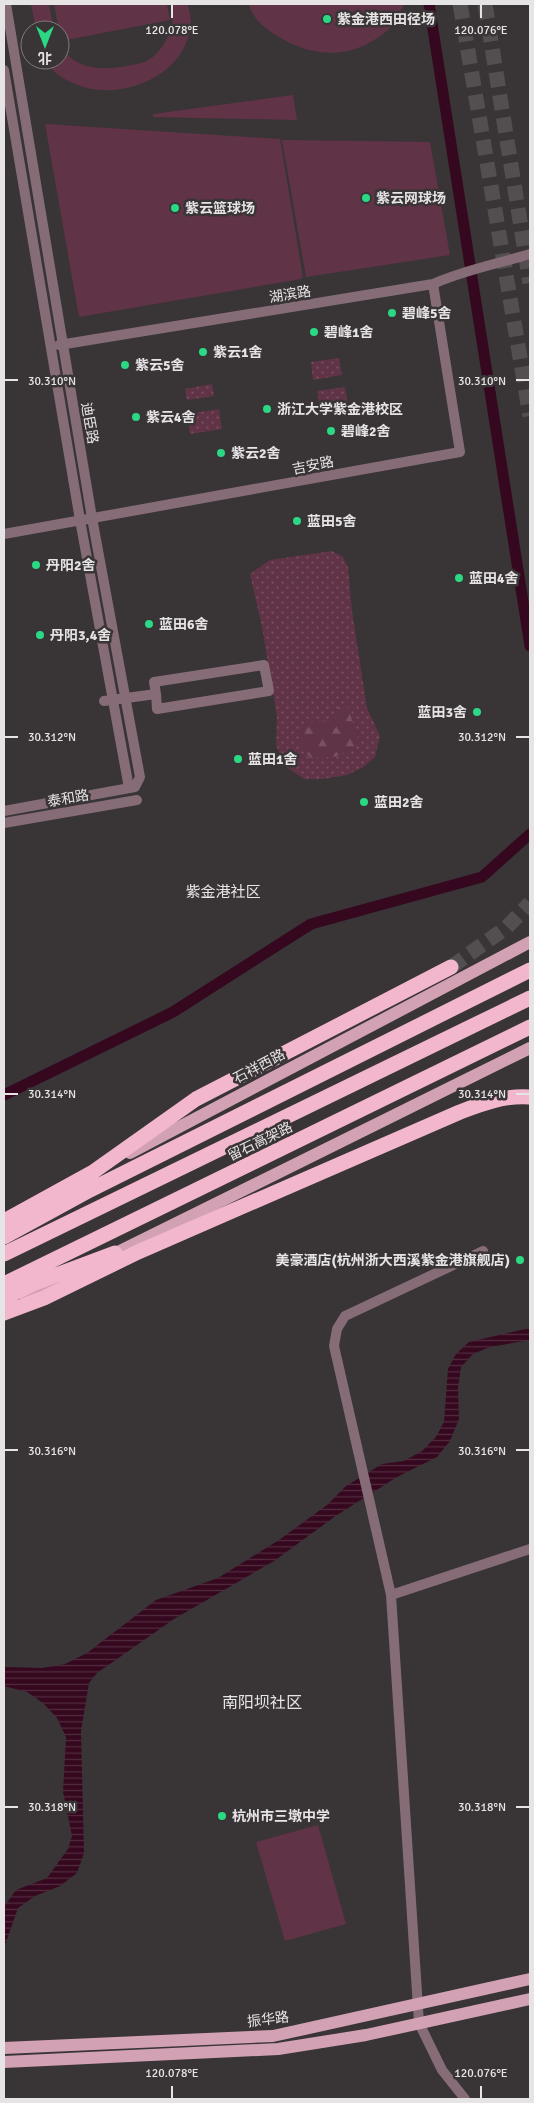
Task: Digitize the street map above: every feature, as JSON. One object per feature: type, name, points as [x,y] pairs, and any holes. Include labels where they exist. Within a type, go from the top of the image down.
[{"type":"highway","points":[[93,1172],[196,1099],[451,966]]},
{"type":"highway","points":[[4,1237],[90,1190],[530,970]]},
{"type":"highway","name":"留石高架路","points":[[4,1254],[530,998]]},
{"type":"highway","name":"留石高架路","points":[[4,1284],[530,1027]]},
{"type":"highway","points":[[4,1312],[44,1298],[190,1230],[460,1112],[487,1101],[521,1096],[530,1097]]},
{"type":"highway","name":"石祥西路","points":[[4,1220],[93,1172]]},
{"type":"highway","points":[[4,1298],[35,1283],[115,1253]]},
{"type":"main road","name":"石祥西路","points":[[93,1172],[530,942]]},
{"type":"main road","points":[[4,1312],[115,1253],[530,1048]]},
{"type":"main road","name":"振华路","points":[[4,2048],[273,2036],[530,1979]]},
{"type":"main road","points":[[4,2062],[278,2049],[366,2035],[530,1999]]},
{"type":"street","name":"迪臣路","points":[[6,4],[92,518],[140,777],[132,788]]},
{"type":"street","name":"迪臣路","points":[[4,70],[109,701],[132,788]]},
{"type":"street","name":"湖滨路","points":[[50,346],[433,284],[461,272],[490,266],[530,254]]},
{"type":"street","name":"吉安路","points":[[4,534],[460,452],[433,284]]},
{"type":"street","points":[[264,665],[269,691],[158,709],[156,694],[154,682],[264,665]]},
{"type":"street","points":[[109,701],[156,694]]},
{"type":"street","name":"泰和路","points":[[4,811],[132,788]]},
{"type":"street","name":"泰和路","points":[[4,824],[137,800]]},
{"type":"street","points":[[465,2099],[442,2070],[419,2023],[391,1595],[334,1346],[337,1329],[345,1316],[483,1251]]},
{"type":"street","points":[[391,1595],[530,1549]]},
{"type":"green space","points":[[31,4],[49,4],[52,20],[34,20]]},
{"type":"green space","points":[[54,4],[167,4],[170,20],[70,39],[70,20],[57,20]]},
{"type":"green space","points":[[172,4],[188,4],[191,23],[187,42],[177,58],[164,71],[148,81],[130,87],[111,90],[92,89],[75,84],[52,70],[70,70],[70,57],[82,64],[101,68],[122,67],[147,61],[154,56],[168,36],[173,12]]},
{"type":"green space","name":"紫金港西田径场","points":[[249,4],[404,4],[391,27],[375,40],[361,47],[333,53],[304,49],[276,35],[259,22],[250,9]]},
{"type":"green space","points":[[293,95],[297,120],[153,117],[153,114]]},
{"type":"green space","name":"紫云篮球场","points":[[45,124],[280,139],[303,277],[301,279],[79,317]]},
{"type":"green space","name":"紫云网球场","points":[[282,140],[430,142],[450,255],[306,277]]},
{"type":"green space","points":[[339,358],[342,375],[313,380],[311,362]]},
{"type":"green space","points":[[212,384],[214,396],[187,400],[185,389]]},
{"type":"green space","points":[[345,387],[348,405],[320,409],[317,391]]},
{"type":"green space","points":[[219,409],[222,429],[190,434],[187,414]]},
{"type":"green space","points":[[332,551],[343,557],[348,567],[352,611],[367,708],[380,736],[375,757],[362,768],[347,775],[323,779],[304,779],[285,766],[276,745],[277,717],[262,627],[250,574],[270,560]]},
{"type":"green space","points":[[347,705],[358,738],[354,748],[334,757],[311,758],[302,749],[300,734],[304,723],[331,720],[338,708]]},
{"type":"green space","points":[[318,1825],[346,1924],[285,1941],[256,1842]]},
{"type":"shaded area","points":[[530,1328],[530,1340],[490,1347],[473,1354],[461,1367],[458,1388],[459,1419],[450,1441],[437,1457],[397,1477],[337,1515],[274,1561],[174,1619],[97,1673],[89,1683],[81,1731],[84,1853],[77,1873],[60,1886],[35,1896],[18,1908],[4,1948],[4,1907],[16,1890],[47,1878],[68,1849],[72,1836],[63,1792],[66,1737],[57,1718],[43,1703],[27,1692],[4,1686],[4,1667],[42,1668],[65,1664],[87,1653],[156,1600],[218,1578],[279,1540],[327,1505],[346,1486],[382,1464],[404,1461],[422,1451],[436,1437],[444,1422],[448,1369],[456,1354],[469,1342]]},
{"type":"waterway","points":[[429,4],[530,646]]},
{"type":"waterway","points":[[4,1095],[173,1012],[311,924],[482,877],[530,834]]},
{"type":"tunnel","points":[[460,4],[530,416]]},
{"type":"tunnel","points":[[485,4],[530,283]]},
{"type":"tunnel","points":[[451,967],[507,927],[530,903]]},
{"type":"place","name":"紫金港西田径场","points":[[327,19]]},
{"type":"place","name":"紫云网球场","points":[[366,198]]},
{"type":"place","name":"紫云篮球场","points":[[175,208]]},
{"type":"place","name":"碧峰5舍","points":[[392,313]]},
{"type":"place","name":"碧峰1舍","points":[[314,332]]},
{"type":"place","name":"紫云1舍","points":[[203,352]]},
{"type":"place","name":"紫云5舍","points":[[125,365]]},
{"type":"place","name":"浙江大学紫金港校区","points":[[267,409]]},
{"type":"place","name":"紫云4舍","points":[[136,417]]},
{"type":"place","name":"碧峰2舍","points":[[331,431]]},
{"type":"place","name":"紫云2舍","points":[[221,453]]},
{"type":"place","name":"蓝田5舍","points":[[297,521]]},
{"type":"place","name":"丹阳2舍","points":[[36,565]]},
{"type":"place","name":"蓝田4舍","points":[[459,578]]},
{"type":"place","name":"蓝田6舍","points":[[149,624]]},
{"type":"place","name":"丹阳3,4舍","points":[[40,635]]},
{"type":"place","name":"蓝田3舍","points":[[477,712]]},
{"type":"place","name":"蓝田1舍","points":[[238,759]]},
{"type":"place","name":"蓝田2舍","points":[[364,802]]},
{"type":"place","name":"美豪酒店(杭州浙大西溪紫金港旗舰店)","points":[[520,1260]]},
{"type":"place","name":"杭州市三墩中学","points":[[222,1816]]},
{"type":"district","name":"紫金港社区","points":[[223,892]]},
{"type":"district","name":"南阳坝社区","points":[[262,1702]]}]
